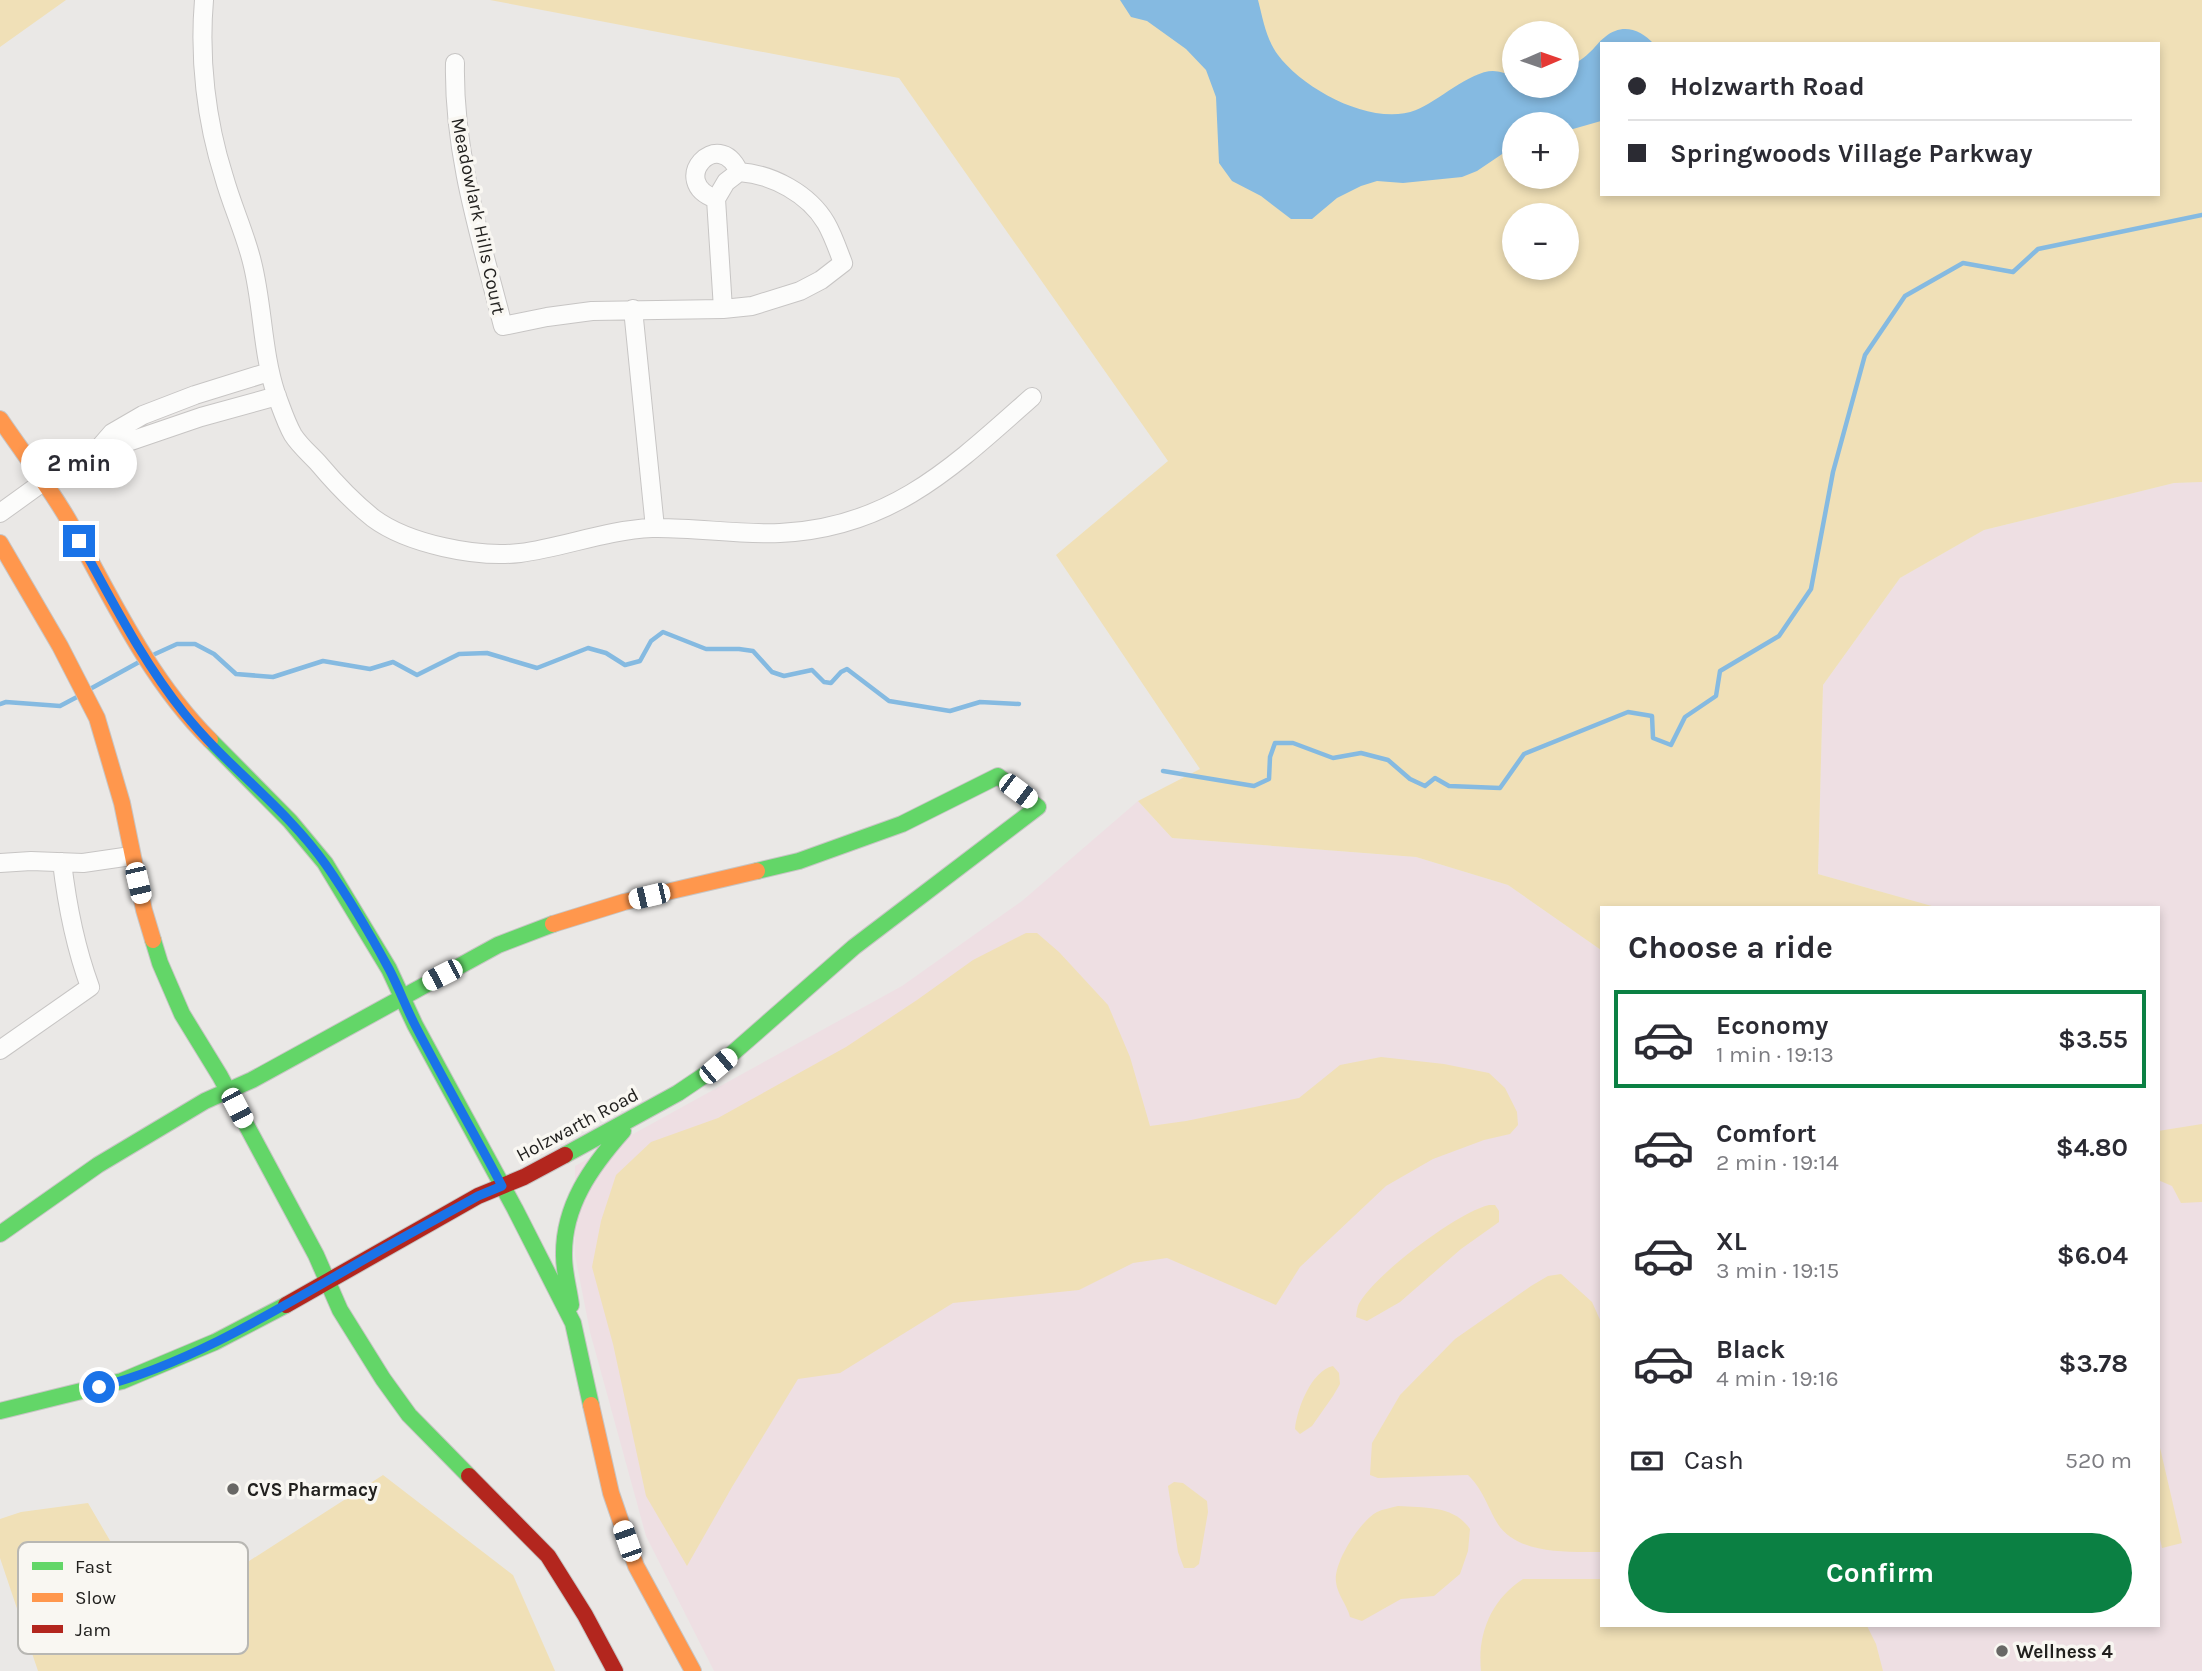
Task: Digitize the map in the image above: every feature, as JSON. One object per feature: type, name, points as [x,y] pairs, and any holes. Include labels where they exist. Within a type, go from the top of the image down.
[{"type":"main road","points":[[0,419],[67,518],[117,610],[185,715],[290,821],[325,863],[355,909],[573,1323]]},
{"type":"main road","points":[[0,543],[60,646],[97,718],[122,803],[144,910],[160,963],[182,1014],[228,1091],[317,1255],[347,1321],[409,1415],[548,1556],[615,1671]]},
{"type":"main road","name":"Holzwarth Road","points":[[0,1412],[122,1381],[215,1342],[328,1282],[467,1202],[524,1177],[678,1093],[718,1066],[853,947],[1038,807],[998,776],[902,824],[799,861],[624,902],[546,926],[498,945],[402,997]]},
{"type":"main road","points":[[0,1234],[98,1165],[157,1128],[252,1080],[402,997]]},
{"type":"main road","points":[[635,1118],[588,1172],[570,1214],[564,1258],[573,1323],[611,1493],[635,1566],[693,1671]]},
{"type":"street","points":[[204,0],[203,57],[213,132],[223,175],[251,256],[260,293],[270,372],[277,396],[294,436],[338,486],[376,519],[421,541],[471,553],[519,553],[624,530],[655,528],[778,533],[818,530],[870,515],[916,492],[954,466],[1032,397]]},
{"type":"street","name":"Meadowlark Hills Court","points":[[455,63],[456,119],[462,159],[503,326],[572,313],[633,310]]},
{"type":"street","points":[[716,199],[705,195],[697,187],[695,175],[703,159],[714,154],[725,155],[735,162],[733,177],[716,199],[723,309]]},
{"type":"street","points":[[655,528],[633,310],[752,306],[779,299],[821,280],[843,263],[826,222],[805,198],[777,181],[754,173],[733,177]]},
{"type":"street","points":[[0,513],[43,482],[99,448],[112,433],[143,415],[195,395],[270,372]]},
{"type":"street","points":[[99,448],[120,445],[201,417],[277,396]]},
{"type":"street","points":[[0,863],[31,860],[83,863],[131,856]]},
{"type":"street","points":[[0,1050],[90,988],[66,902],[62,862]]},
{"type":"shaded area","points":[[0,0],[66,0],[0,47]]},
{"type":"shaded area","points":[[490,0],[2202,0],[2202,482],[2174,483],[1984,530],[1900,578],[1823,685],[1818,874],[1932,906],[1600,906],[1600,949],[1508,885],[1416,857],[1172,838],[1138,801],[1200,769],[1056,555],[1168,461],[899,78]]},
{"type":"shaded area","points":[[2202,482],[2202,1671],[714,1671],[646,1536],[590,1332],[575,1255],[575,1166],[902,986],[1022,901],[1138,801],[1172,838],[1416,857],[1508,885],[1600,949],[1600,1627],[2160,1627],[2160,906],[1932,906],[1818,874],[1823,685],[1900,578],[1984,530],[2174,483]]},
{"type":"shaded area","points":[[1026,933],[1037,933],[1059,952],[1108,1005],[1130,1057],[1150,1126],[1299,1098],[1340,1065],[1381,1057],[1444,1064],[1489,1073],[1505,1088],[1517,1112],[1518,1125],[1510,1134],[1484,1140],[1433,1159],[1386,1186],[1300,1267],[1276,1305],[1167,1258],[1133,1263],[1079,1290],[953,1303],[840,1373],[798,1379],[687,1566],[646,1496],[613,1344],[592,1267],[601,1221],[616,1175],[651,1142],[718,1118],[846,1047],[973,960]]},
{"type":"shaded area","points":[[2202,1124],[2202,1202],[2181,1203],[2172,1186],[2160,1181],[2160,1131]]},
{"type":"shaded area","points":[[1489,1205],[1495,1205],[1499,1211],[1499,1222],[1461,1249],[1400,1302],[1367,1321],[1356,1317],[1359,1304],[1369,1290],[1400,1261],[1458,1219]]},
{"type":"shaded area","points":[[1561,1274],[1592,1302],[1600,1320],[1600,1552],[1543,1549],[1516,1540],[1496,1521],[1481,1491],[1468,1475],[1378,1478],[1370,1475],[1372,1443],[1400,1395],[1455,1339],[1548,1276]]},
{"type":"shaded area","points":[[1333,1366],[1339,1373],[1340,1384],[1312,1426],[1300,1434],[1295,1429],[1306,1392],[1318,1375]]},
{"type":"shaded area","points":[[2160,1448],[2182,1543],[2162,1548],[2160,1539]]},
{"type":"shaded area","points":[[383,1475],[513,1575],[555,1671],[38,1671],[32,1654],[248,1654],[248,1562]]},
{"type":"shaded area","points":[[1174,1482],[1183,1483],[1207,1501],[1208,1512],[1199,1564],[1194,1568],[1184,1568],[1178,1552],[1168,1486]]},
{"type":"shaded area","points":[[88,1503],[111,1542],[18,1542],[18,1612],[0,1558],[0,1519],[21,1512]]},
{"type":"shaded area","points":[[1398,1506],[1438,1509],[1463,1521],[1470,1529],[1468,1551],[1460,1574],[1434,1596],[1401,1599],[1362,1621],[1350,1617],[1336,1582],[1343,1554],[1370,1517],[1379,1511]]},
{"type":"shaded area","points":[[1523,1579],[1600,1579],[1600,1627],[1868,1627],[1876,1644],[1883,1671],[1481,1671],[1484,1630],[1495,1607],[1512,1587]]},
{"type":"water","points":[[1120,0],[1258,0],[1271,42],[1290,68],[1304,81],[1341,102],[1380,114],[1416,110],[1464,81],[1493,71],[1502,73],[1502,98],[1579,98],[1579,61],[1605,37],[1624,29],[1637,32],[1652,42],[1600,42],[1600,121],[1579,127],[1579,112],[1502,112],[1502,154],[1477,171],[1462,177],[1403,183],[1377,181],[1337,198],[1312,219],[1291,219],[1261,196],[1232,181],[1219,163],[1216,97],[1206,70],[1186,49],[1147,21],[1131,17]]},
{"type":"waterway","points":[[1163,771],[1254,786],[1269,779],[1270,757],[1275,743],[1293,743],[1333,758],[1361,753],[1388,760],[1410,779],[1425,786],[1435,778],[1449,786],[1500,788],[1524,754],[1628,712],[1652,716],[1653,738],[1671,745],[1685,717],[1716,696],[1720,671],[1779,636],[1811,589],[1833,472],[1865,355],[1905,296],[1963,263],[2013,272],[2038,249],[2202,215]]},
{"type":"waterway","points":[[155,654],[177,644],[195,644],[214,654],[236,674],[273,677],[323,661],[370,669],[393,662],[417,675],[459,654],[487,653],[537,668],[588,648],[606,653],[625,665],[640,661],[651,641],[663,632],[706,649],[753,651],[772,672],[784,676],[812,670],[824,682],[831,683],[847,669],[889,701],[950,711],[980,702],[1019,704]]},
{"type":"waterway","points":[[90,689],[141,661]]},
{"type":"waterway","points":[[0,704],[6,702],[60,706],[77,697]]},
{"type":"traffic: fast","points":[[210,740],[290,821],[325,863],[389,969],[415,1025],[515,1209],[573,1323],[591,1405]]},
{"type":"traffic: fast","points":[[565,1155],[678,1093],[718,1066],[854,947],[1038,807],[998,776],[902,824],[799,861],[757,871]]},
{"type":"traffic: fast","points":[[0,1234],[98,1165],[205,1101],[252,1080],[498,945],[553,924]]},
{"type":"traffic: fast","points":[[153,940],[182,1014],[220,1076],[316,1255],[340,1310],[409,1415],[469,1476]]},
{"type":"traffic: fast","points":[[571,1305],[564,1256],[568,1220],[590,1173],[623,1131]]},
{"type":"traffic: fast","points":[[0,1411],[122,1381],[215,1342],[286,1305]]},
{"type":"traffic: slow","points":[[0,419],[69,521],[149,664],[188,716],[210,740]]},
{"type":"traffic: slow","points":[[0,543],[60,646],[97,718],[122,803],[144,910],[153,940]]},
{"type":"traffic: slow","points":[[553,924],[624,902],[757,871]]},
{"type":"traffic: slow","points":[[591,1405],[611,1493],[636,1566],[693,1671]]},
{"type":"traffic: jam","points":[[286,1305],[478,1196],[524,1177],[565,1155]]},
{"type":"traffic: jam","points":[[469,1476],[548,1556],[585,1615],[615,1671]]},
{"type":"place","name":"CVS Pharmacy","points":[[233,1489]]},
{"type":"place","name":"Wellness 4","points":[[2002,1651]]},
{"type":"route","points":[[79,541],[141,650],[185,715],[290,821],[325,863],[389,969],[415,1025],[502,1186],[478,1196],[328,1282],[215,1342],[122,1381],[99,1387]]}]
